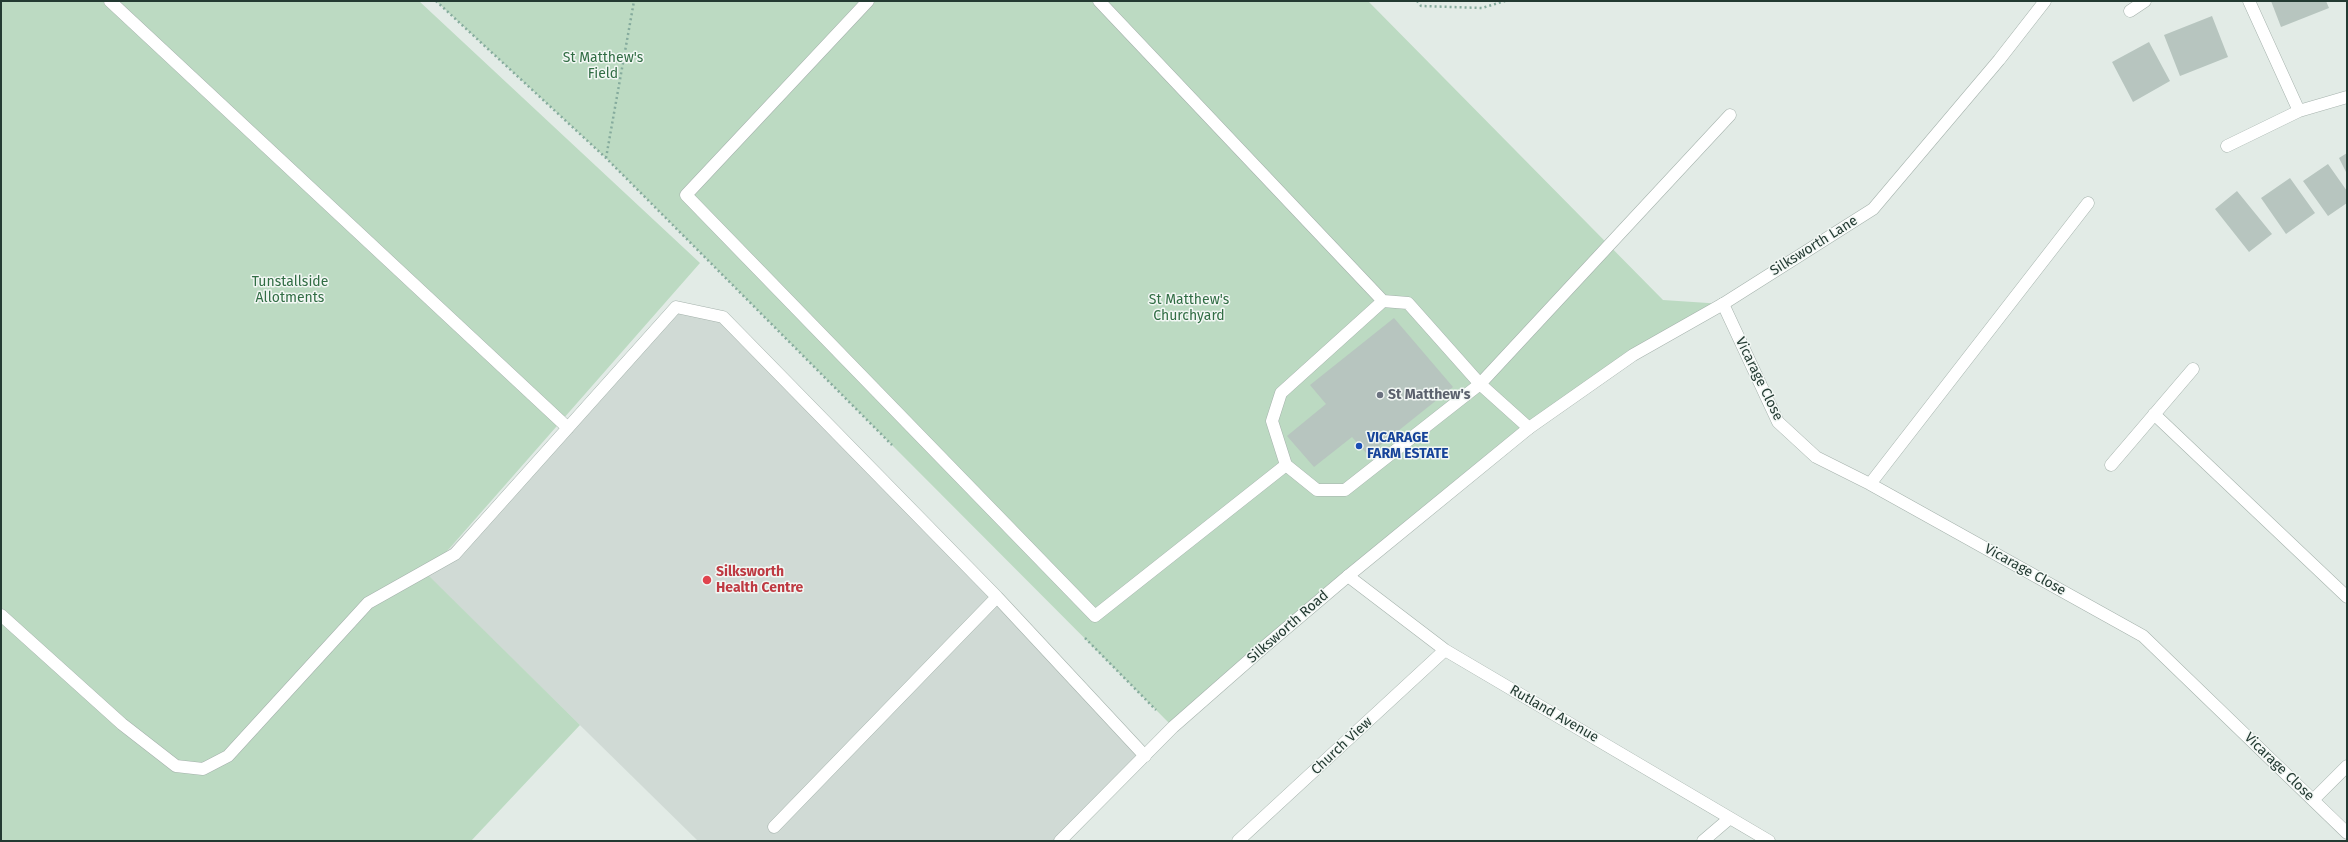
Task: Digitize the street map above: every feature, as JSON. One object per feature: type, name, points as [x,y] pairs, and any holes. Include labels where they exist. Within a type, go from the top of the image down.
[{"type":"street","points":[[110,1],[568,428]]},
{"type":"street","points":[[868,1],[686,195],[1095,616],[1286,465]]},
{"type":"street","points":[[1099,1],[1383,301],[1408,303],[1480,384],[1529,428]]},
{"type":"street","name":"Silksworth Lane","points":[[1529,428],[1633,355],[1723,304],[1872,209],[1999,60],[2045,1]]},
{"type":"street","points":[[2130,11],[2145,1]]},
{"type":"street","points":[[2249,1],[2299,111]]},
{"type":"street","points":[[2227,146],[2299,111],[2347,97]]},
{"type":"street","points":[[1383,301],[1281,393],[1272,421],[1286,465],[1317,490],[1345,490],[1480,384],[1730,115]]},
{"type":"street","points":[[1870,484],[2088,203]]},
{"type":"street","name":"Vicarage Close","points":[[1723,304],[1778,422],[1816,457],[1870,484],[2144,636],[2347,833]]},
{"type":"street","points":[[1,615],[122,724],[176,766],[203,769],[228,756],[368,603],[455,554],[676,307],[723,316],[997,597],[1145,756]]},
{"type":"street","points":[[2111,465],[2193,369]]},
{"type":"street","points":[[2154,414],[2347,597]]},
{"type":"street","name":"Silksworth Road","points":[[1060,841],[1173,727],[1348,576],[1529,428]]},
{"type":"street","name":"Rutland Avenue","points":[[1348,576],[1445,650],[1769,841]]},
{"type":"street","points":[[774,827],[997,597]]},
{"type":"street","name":"Church View","points":[[1238,841],[1445,650]]},
{"type":"street","points":[[2313,800],[2347,766]]},
{"type":"street","points":[[1703,841],[1730,818]]},
{"type":"path","points":[[436,1],[606,158],[893,446]]},
{"type":"path","points":[[606,158],[634,1]]},
{"type":"path","points":[[1417,1],[1421,6],[1482,8],[1505,1]]},
{"type":"path","points":[[1084,637],[1173,727]]},
{"type":"shaded area","name":"Silksworth Health Centre","points":[[676,307],[723,317],[1145,756],[1061,841],[698,841],[426,574]]},
{"type":"green space","name":"Tunstallside Allotments","points":[[1,1],[419,1],[700,263],[427,574],[580,725],[471,841],[1,841]]},
{"type":"green space","name":"St Matthew's Churchyard","points":[[436,1],[1368,1],[1663,300],[1723,304],[1529,428],[1173,727],[606,158]]},
{"type":"building","points":[[2271,1],[2326,1],[2329,8],[2281,27]]},
{"type":"building","points":[[2212,16],[2228,57],[2180,76],[2164,35]]},
{"type":"building","points":[[2149,42],[2170,81],[2133,102],[2112,62]]},
{"type":"building","points":[[2347,153],[2347,174],[2339,158]]},
{"type":"building","points":[[2328,164],[2347,191],[2347,203],[2328,216],[2303,181]]},
{"type":"building","points":[[2290,178],[2315,213],[2286,234],[2261,198]]},
{"type":"building","points":[[2237,191],[2272,234],[2249,252],[2215,209]]},
{"type":"building","name":"St Matthew's","points":[[1394,318],[1453,387],[1368,455],[1352,437],[1314,467],[1287,436],[1326,404],[1310,385]]},
{"type":"place","name":"St Matthew's","points":[[1380,395]]},
{"type":"place","name":"VICARAGE FARM ESTATE","points":[[1359,446]]},
{"type":"place","name":"Silksworth Health Centre","points":[[707,580]]},
{"type":"park label","name":"St Matthew's Field","points":[[603,66]]}]
